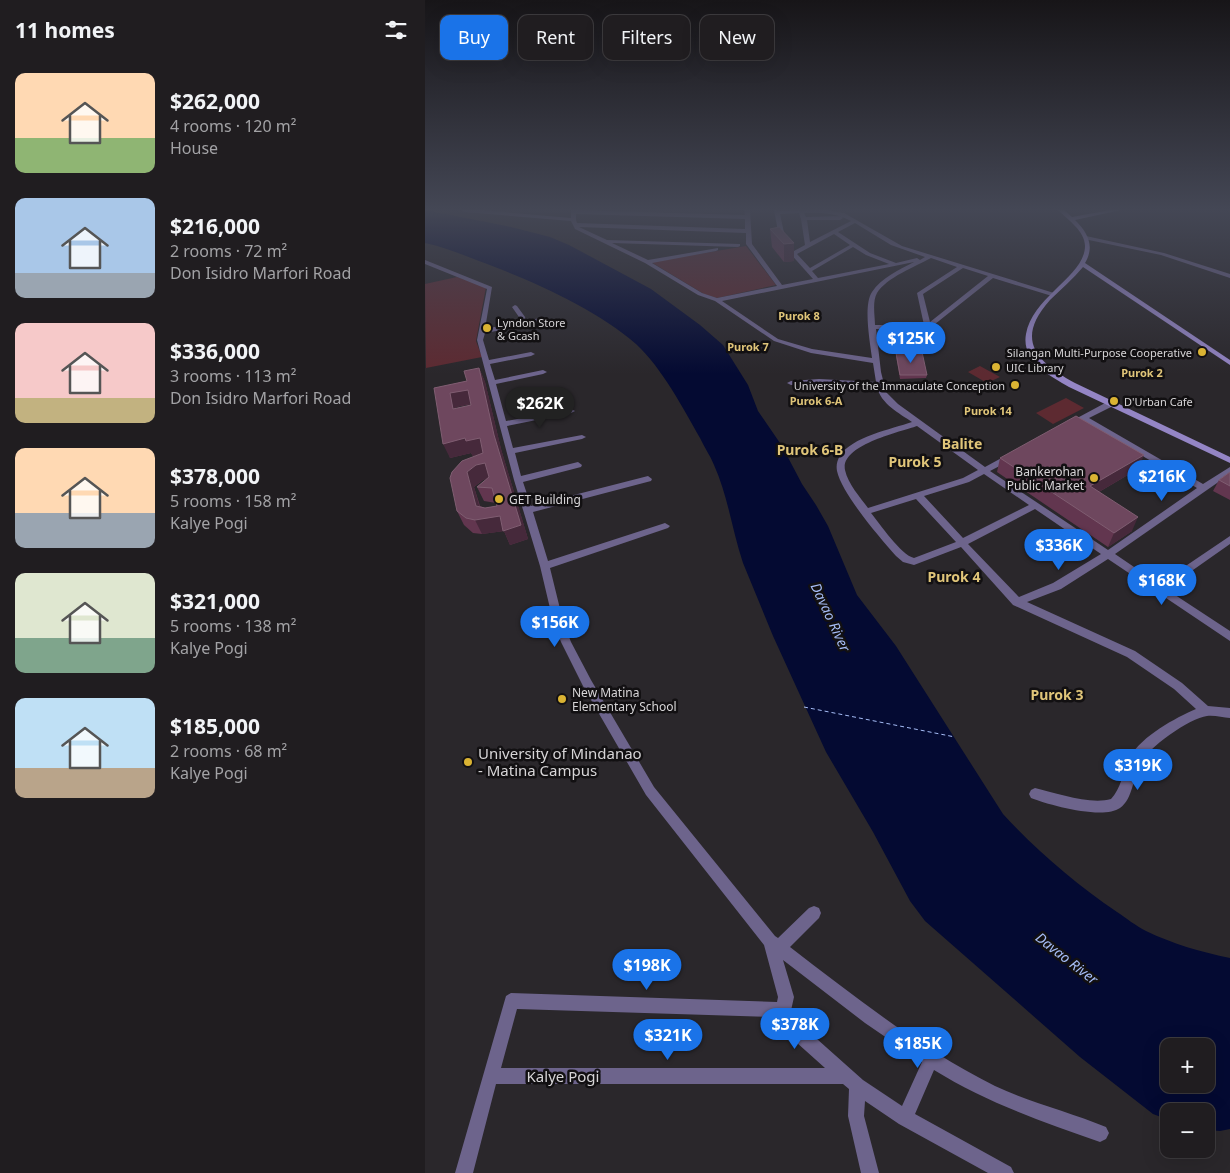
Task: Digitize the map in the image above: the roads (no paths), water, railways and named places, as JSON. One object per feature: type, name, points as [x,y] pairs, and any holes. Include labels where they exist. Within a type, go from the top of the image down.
[{"type":"main road","points":[[1081,265],[1052,294],[1038,312],[1031,326],[1029,342],[1033,355],[1039,364],[1052,374],[1110,404],[1230,460]]},
{"type":"main road","points":[[1083,265],[1230,363]]},
{"type":"street","points":[[432,265],[489,287],[480,340],[545,566],[558,621],[566,642],[587,683],[650,791],[775,944],[838,994],[931,1059],[977,1085],[1019,1105],[1100,1133]]},
{"type":"street","points":[[652,265],[700,294],[717,300],[768,336],[784,343],[811,351],[876,361]]},
{"type":"street","points":[[764,265],[780,286]]},
{"type":"street","points":[[803,265],[816,279]]},
{"type":"street","points":[[809,271],[820,265]]},
{"type":"street","points":[[717,300],[891,265]]},
{"type":"street","points":[[915,265],[890,279],[873,294],[872,299],[876,361],[882,392],[889,401],[985,471],[1230,637]]},
{"type":"street","points":[[952,265],[1052,294]]},
{"type":"street","points":[[1195,265],[1230,276]]},
{"type":"street","points":[[928,326],[920,293],[961,267]]},
{"type":"street","points":[[873,327],[916,328],[928,326],[991,276]]},
{"type":"street","points":[[515,307],[523,324]]},
{"type":"street","points":[[481,332],[545,319]]},
{"type":"street","points":[[486,363],[531,354]]},
{"type":"street","points":[[492,382],[543,372]]},
{"type":"street","points":[[791,383],[819,381],[881,385]]},
{"type":"street","points":[[1059,431],[1110,404]]},
{"type":"street","points":[[504,424],[571,411]]},
{"type":"street","points":[[1083,418],[1203,488]]},
{"type":"street","points":[[918,423],[869,440],[851,449],[844,456],[841,471],[843,479],[867,512],[908,562],[914,562],[962,544],[1005,524],[1035,505]]},
{"type":"street","points":[[511,451],[583,437]]},
{"type":"street","points":[[867,512],[965,480],[1019,452]]},
{"type":"street","points":[[519,480],[578,465]]},
{"type":"street","points":[[1017,602],[1057,586],[1109,554],[1230,470]]},
{"type":"street","points":[[528,510],[648,479]]},
{"type":"street","points":[[918,495],[1017,602],[1131,654],[1178,686],[1206,711]]},
{"type":"street","points":[[545,566],[665,526]]},
{"type":"street","points":[[1159,589],[1230,539]]},
{"type":"street","points":[[1035,794],[1072,803],[1110,807],[1118,802],[1135,760],[1143,748],[1166,732],[1206,711],[1230,713]]},
{"type":"street","points":[[775,944],[814,913]]},
{"type":"street","points":[[775,944],[786,997],[783,1018],[851,1081],[905,1118],[1005,1173]]},
{"type":"street","points":[[464,1173],[511,1001],[783,1010]]},
{"type":"street","points":[[905,1118],[931,1059]]},
{"type":"street","name":"Kalye Pogi","points":[[491,1076],[851,1081]]},
{"type":"street","points":[[851,1081],[856,1116],[870,1173]]},
{"type":"water","name":"Davao River","points":[[488,265],[606,265],[651,289],[700,325],[723,345],[748,385],[758,411],[782,446],[802,484],[828,526],[857,595],[896,646],[1003,814],[1043,854],[1102,901],[1139,927],[1177,944],[1230,958],[1230,1129],[1215,1131],[1215,1103],[1160,1103],[1160,1117],[1153,1114],[1080,1057],[925,921],[910,901],[873,832],[826,752],[773,636],[743,563],[719,477],[712,461],[671,389],[646,354],[620,331],[582,307],[540,286]]},
{"type":"place","name":"Lyndon Store & Gcash","points":[[487,328]]},
{"type":"place","name":"Silangan Multi-Purpose Cooperative","points":[[1202,352]]},
{"type":"place","name":"UIC Library","points":[[996,367]]},
{"type":"place","name":"University of the Immaculate Conception","points":[[1015,385]]},
{"type":"place","name":"D'Urban Cafe","points":[[1114,401]]},
{"type":"place","name":"Bankerohan Public Market","points":[[1094,478]]},
{"type":"place","name":"GET Building","points":[[499,499]]},
{"type":"place","name":"New Matina Elementary School","points":[[562,699]]},
{"type":"place","name":"University of Mindanao - Matina Campus","points":[[468,762]]},
{"type":"district","name":"Purok 8","points":[[799,315]]},
{"type":"district","name":"Purok 7","points":[[748,346]]},
{"type":"district","name":"Purok 2","points":[[1142,372]]},
{"type":"district","name":"Purok 6-A","points":[[816,400]]},
{"type":"district","name":"Purok 14","points":[[988,410]]},
{"type":"district","name":"Balite","points":[[962,443]]},
{"type":"district","name":"Purok 6-B","points":[[810,449]]},
{"type":"district","name":"Purok 5","points":[[915,461]]},
{"type":"district","name":"Purok 4","points":[[954,576]]},
{"type":"district","name":"Purok 3","points":[[1057,694]]}]
